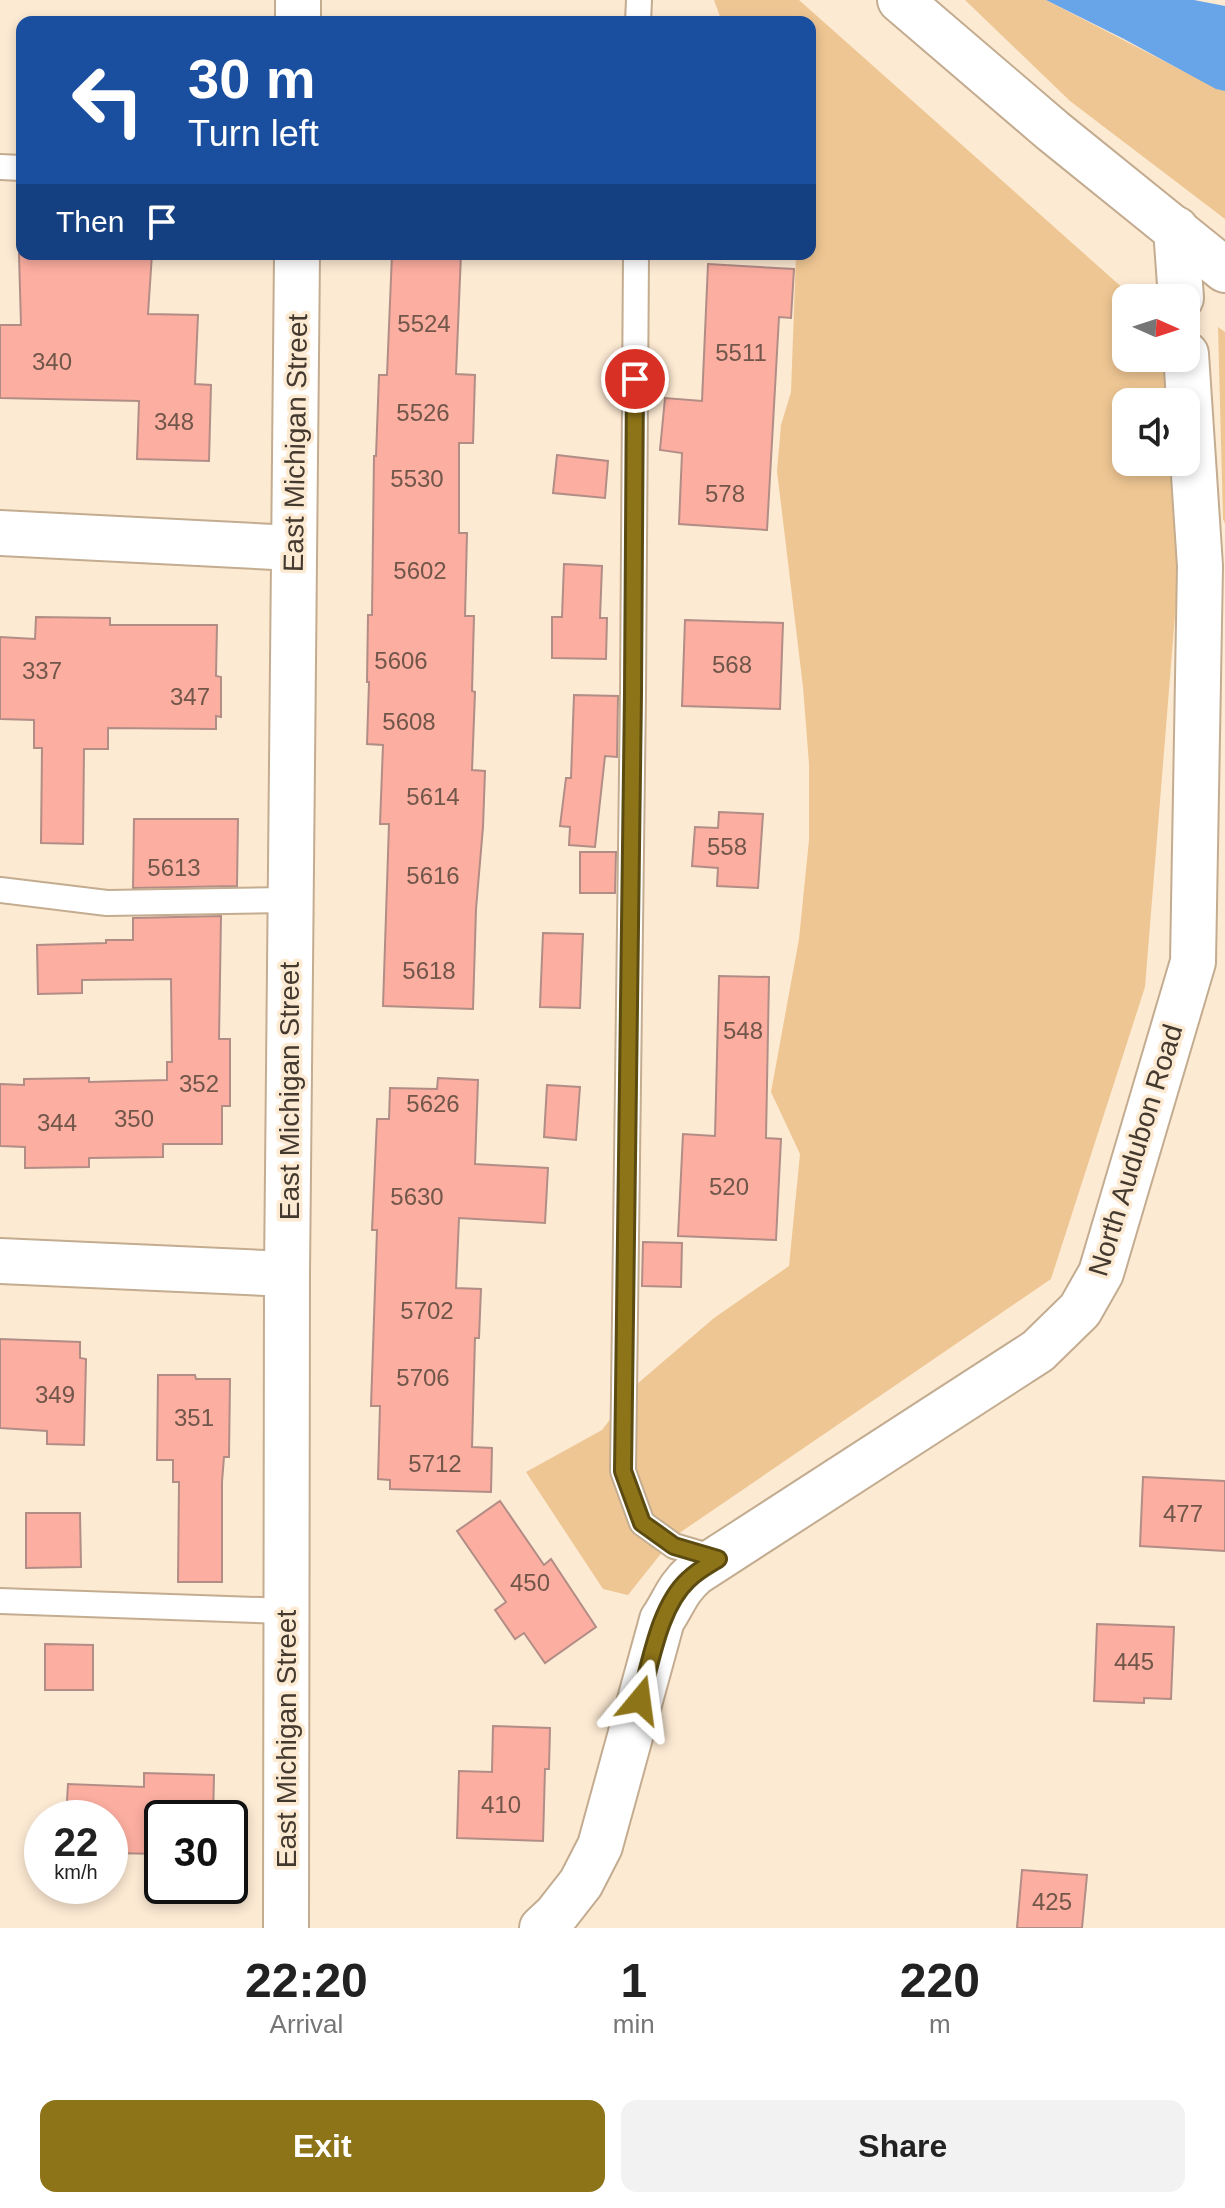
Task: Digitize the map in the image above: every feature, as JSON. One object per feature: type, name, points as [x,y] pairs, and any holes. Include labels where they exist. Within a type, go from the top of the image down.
[{"type":"street","points":[[900,0],[1053,131],[1225,270]]},
{"type":"street","points":[[1176,229],[1180,284]]},
{"type":"street","name":"East Michigan Street","points":[[286,1928],[287,1274],[297,260]]},
{"type":"street","name":"North Audubon Road","points":[[542,1928],[581,1883],[600,1846],[662,1620],[685,1582],[1038,1351],[1080,1310],[1101,1273],[1193,962],[1200,566],[1187,372]]},
{"type":"street","points":[[0,533],[294,548]]},
{"type":"street","points":[[0,1261],[287,1274]]},
{"type":"lane","points":[[636,260],[623,1471],[642,1523],[674,1546],[718,1559]]},
{"type":"lane","points":[[0,890],[107,903],[290,900]]},
{"type":"lane","points":[[0,1601],[286,1611]]},
{"type":"shaded area","points":[[714,0],[799,0],[1118,284],[1112,284],[1112,372],[1170,372],[1170,388],[1112,388],[1112,476],[1175,476],[1179,566],[1145,987],[1051,1279],[675,1536],[628,1595],[603,1589],[526,1472],[602,1430],[637,1384],[714,1318],[789,1266],[800,1154],[771,1092],[799,939],[809,840],[809,764],[777,471],[781,425],[791,392],[796,260],[816,260],[816,16],[720,16]]},
{"type":"shaded area","points":[[965,0],[1046,0],[1225,91],[1225,219],[1070,101]]},
{"type":"shaded area","points":[[1218,327],[1225,332],[1225,524],[1223,519]]},
{"type":"water","points":[[1046,0],[1194,0],[1225,6],[1225,91],[1216,89]]},
{"type":"building","points":[[19,260],[152,260],[148,314],[198,315],[195,384],[211,385],[209,461],[137,459],[139,401],[0,398],[0,325],[21,325]]},
{"type":"building","points":[[392,260],[461,260],[456,374],[475,375],[473,443],[459,443],[459,533],[467,533],[465,616],[474,616],[472,770],[485,771],[473,1009],[383,1006],[389,824],[380,824],[383,745],[367,744],[367,682],[379,375],[387,375]]},
{"type":"building","points":[[708,264],[794,269],[791,318],[779,317],[767,530],[679,524],[682,453],[660,450],[665,398],[702,401]]},
{"type":"building","points":[[557,455],[608,461],[605,498],[553,493]]},
{"type":"building","points":[[564,564],[602,566],[600,618],[607,618],[606,659],[552,658],[552,617],[562,617]]},
{"type":"building","points":[[36,617],[110,618],[110,625],[217,625],[216,676],[221,677],[221,717],[216,716],[216,729],[108,728],[108,749],[84,749],[83,844],[41,843],[42,748],[34,748],[34,720],[0,719],[0,637],[35,639]]},
{"type":"building","points":[[685,620],[783,623],[780,709],[682,706]]},
{"type":"building","points":[[574,695],[618,696],[617,757],[605,756],[595,847],[569,845],[570,827],[560,826],[566,778],[571,778]]},
{"type":"building","points":[[719,812],[763,814],[758,888],[717,886],[718,868],[692,866],[695,827],[718,828]]},
{"type":"building","points":[[134,819],[238,819],[237,886],[133,888]]},
{"type":"building","points":[[580,852],[616,852],[615,893],[580,893]]},
{"type":"building","points":[[221,916],[219,1039],[230,1039],[230,1106],[222,1106],[222,1144],[163,1144],[163,1157],[89,1158],[89,1167],[25,1168],[25,1147],[0,1146],[0,1084],[24,1085],[24,1079],[89,1078],[89,1082],[167,1080],[167,1062],[172,1062],[171,979],[82,980],[82,993],[38,994],[37,945],[133,940],[133,918]]},
{"type":"building","points":[[543,933],[583,934],[580,1008],[540,1007]]},
{"type":"building","points":[[719,976],[769,977],[766,1138],[781,1139],[776,1240],[678,1236],[683,1134],[715,1136]]},
{"type":"building","points":[[438,1078],[478,1080],[475,1164],[548,1168],[545,1223],[459,1218],[456,1288],[481,1289],[479,1338],[475,1338],[472,1447],[492,1448],[491,1492],[390,1489],[390,1480],[378,1479],[380,1406],[371,1406],[377,1230],[372,1230],[377,1119],[389,1119],[390,1088],[437,1089]]},
{"type":"building","points":[[547,1085],[580,1087],[576,1140],[544,1137]]},
{"type":"building","points":[[643,1242],[682,1243],[681,1287],[642,1286]]},
{"type":"building","points":[[0,1339],[80,1342],[80,1358],[86,1359],[84,1445],[47,1444],[47,1431],[0,1428]]},
{"type":"building","points":[[158,1375],[230,1379],[229,1457],[224,1457],[222,1482],[222,1582],[178,1582],[179,1482],[173,1482],[173,1460],[157,1460]]},
{"type":"building","points":[[1143,1477],[1225,1481],[1225,1551],[1140,1546]]},
{"type":"building","points":[[500,1501],[544,1565],[551,1559],[596,1627],[545,1663],[524,1633],[515,1639],[495,1610],[506,1602],[457,1531]]},
{"type":"building","points":[[26,1513],[80,1513],[81,1567],[26,1568]]},
{"type":"building","points":[[1097,1624],[1174,1627],[1171,1699],[1144,1698],[1144,1703],[1094,1701]]},
{"type":"building","points":[[45,1644],[93,1645],[93,1690],[45,1690]]},
{"type":"building","points":[[493,1726],[550,1728],[549,1769],[545,1769],[543,1841],[457,1838],[459,1771],[492,1772]]},
{"type":"building","points":[[144,1773],[214,1775],[213,1800],[144,1800],[144,1854],[128,1853],[128,1800],[67,1800],[68,1784],[144,1787]]},
{"type":"building","points":[[1022,1870],[1087,1875],[1082,1928],[1017,1928]]},
{"type":"route","points":[[635,379],[623,1471],[642,1523],[674,1546],[718,1559],[685,1582],[671,1602],[662,1620],[640,1700]]}]
